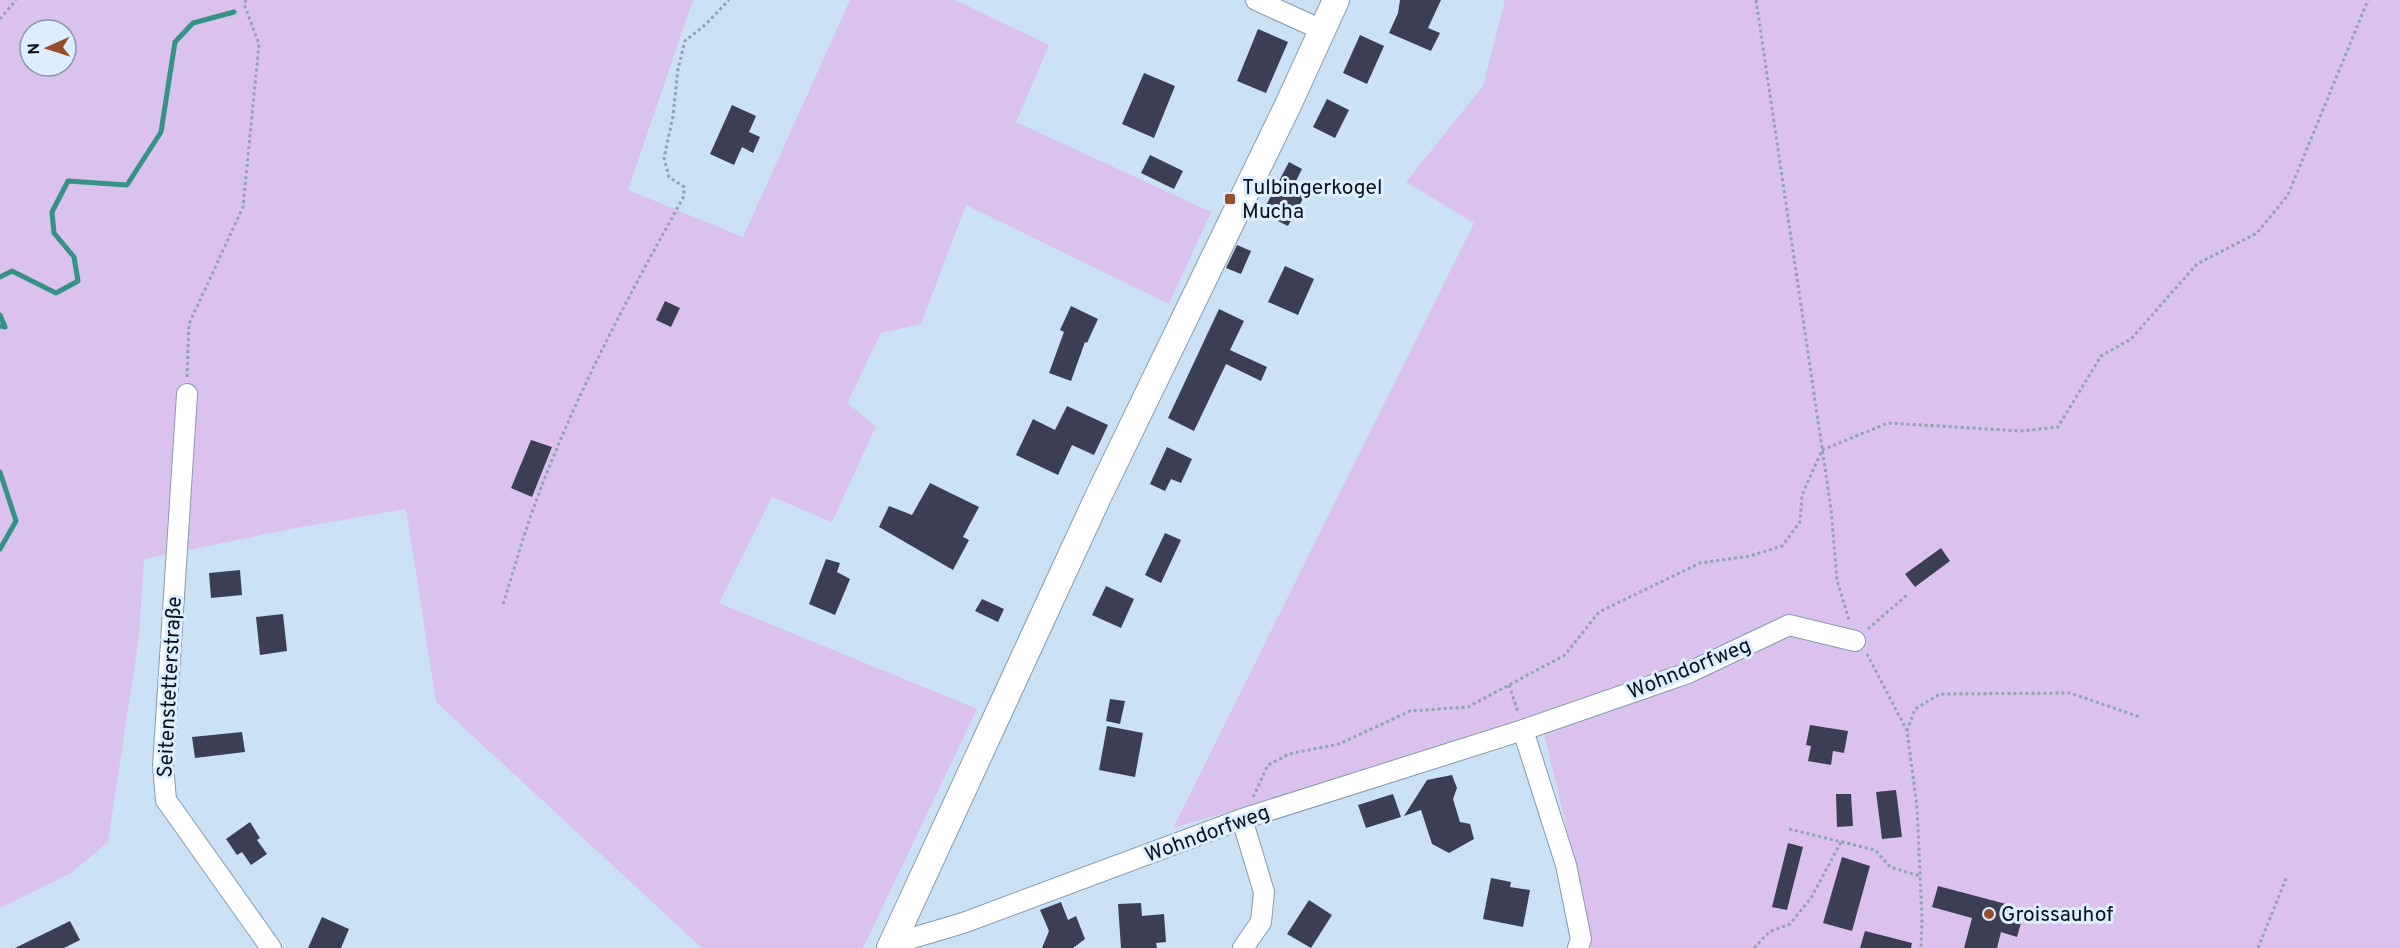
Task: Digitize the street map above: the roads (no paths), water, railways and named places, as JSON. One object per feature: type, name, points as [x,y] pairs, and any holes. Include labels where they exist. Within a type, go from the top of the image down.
[{"type":"street","points":[[1256,0],[1322,30]]},
{"type":"street","points":[[891,946],[1117,458],[1289,103],[1336,0]]},
{"type":"street","name":"Seitenstetterstraße","points":[[187,394],[163,766],[166,800],[270,948]]},
{"type":"street","name":"Wohndorfweg","points":[[891,946],[963,922],[1242,819],[1523,730],[1688,673],[1789,625],[1855,641]]},
{"type":"street","points":[[1523,730],[1566,865],[1581,939],[1578,948]]},
{"type":"street","points":[[1242,819],[1263,892],[1261,922],[1243,948]]},
{"type":"waterway","points":[[0,277],[12,271],[56,293],[78,281],[74,257],[54,233],[52,212],[68,181],[127,185],[161,132],[175,42],[193,23],[234,12]]},
{"type":"waterway","points":[[0,315],[5,327],[0,326]]},
{"type":"waterway","points":[[0,472],[16,521],[0,549]]},
{"type":"place","name":"Tulbingerkogel Mucha","points":[[1230,199]]},
{"type":"place","name":"Groissauhof","points":[[1989,914]]}]
